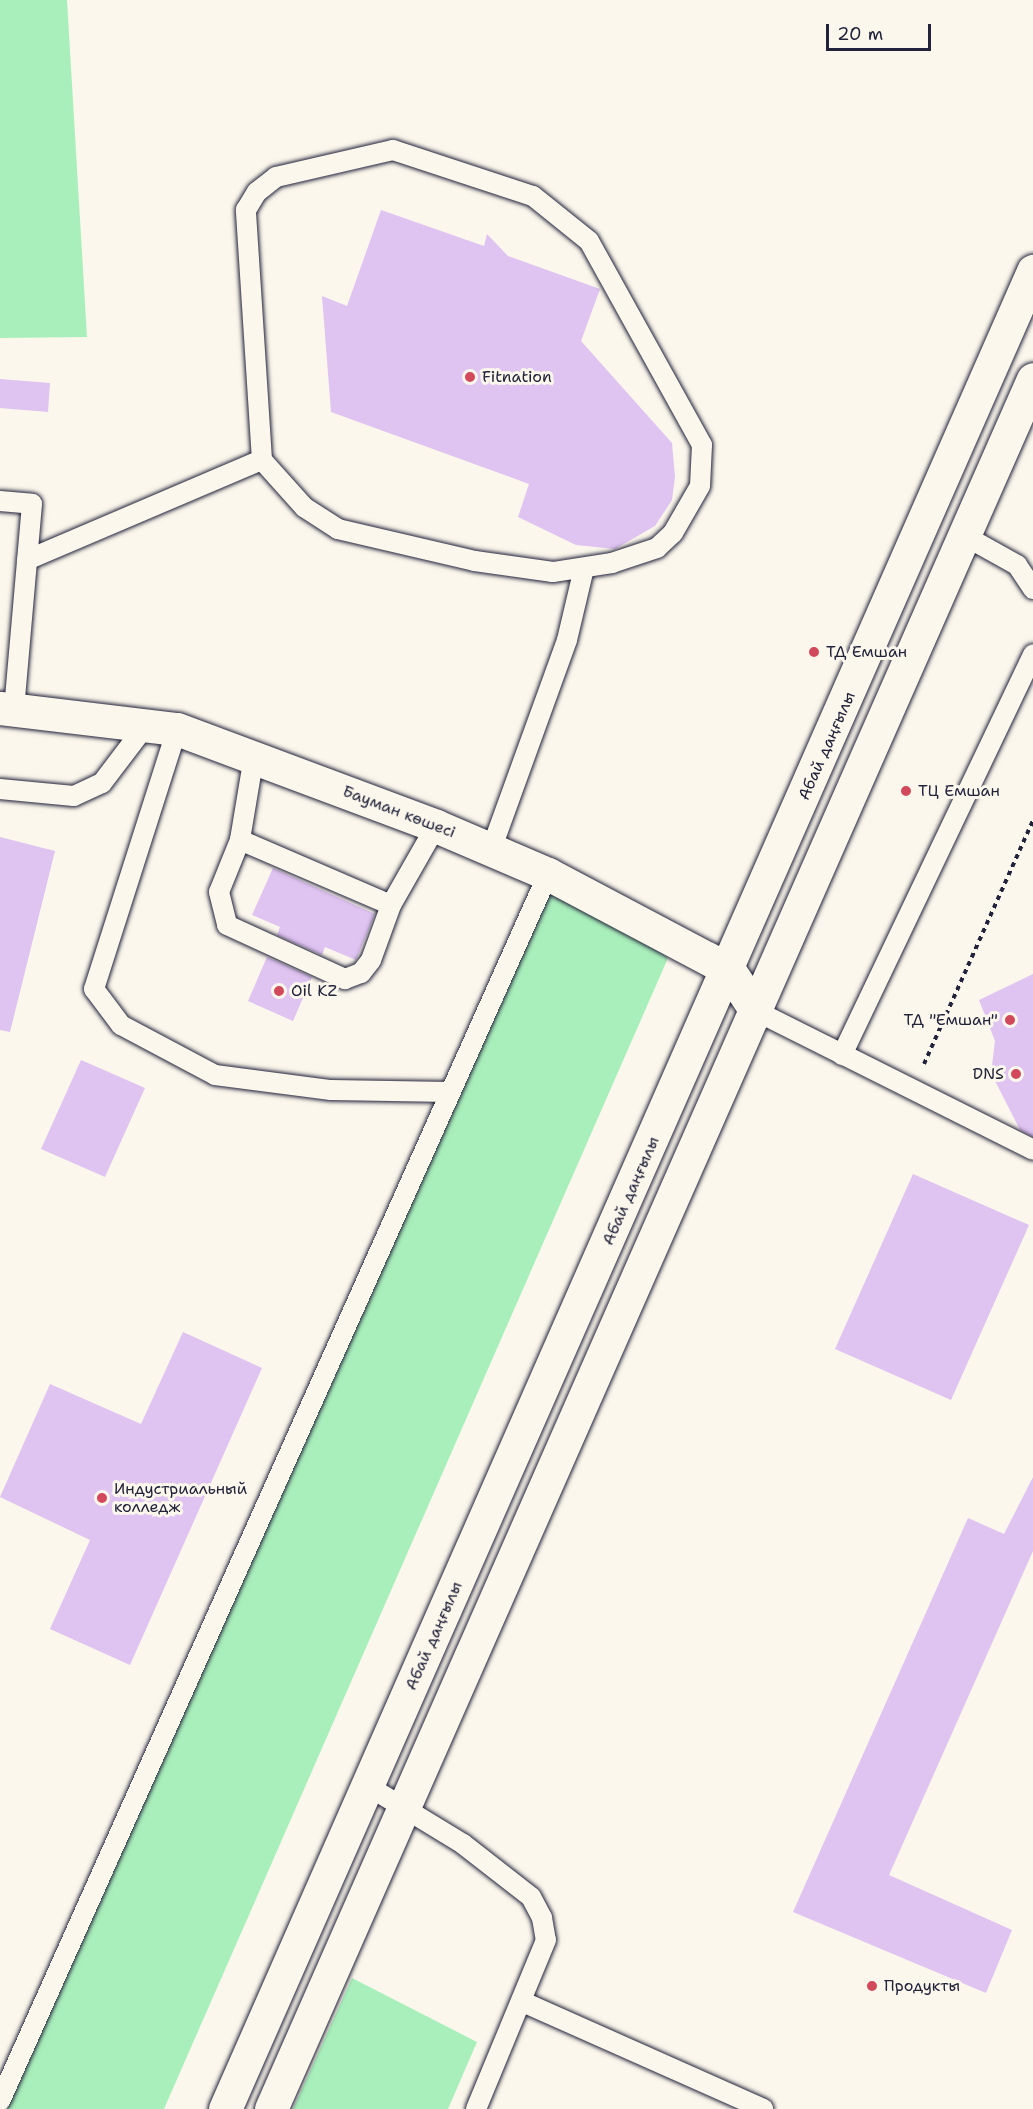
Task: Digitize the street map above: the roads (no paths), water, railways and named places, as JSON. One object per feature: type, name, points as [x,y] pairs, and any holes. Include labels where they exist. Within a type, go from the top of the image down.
[{"type":"main road","name":"Абай даңғылы","points":[[225,2109],[729,970],[1033,271]]},
{"type":"main road","points":[[271,2109],[966,536],[1033,379]]},
{"type":"main road","name":"Бауман көшесі","points":[[7,709],[177,729],[436,826],[548,874],[729,970],[756,1011]]},
{"type":"lane","points":[[393,150],[533,196],[589,241],[702,445],[700,486],[673,532],[657,548],[584,568],[552,572],[475,561],[338,529],[304,507],[262,460],[246,210],[257,192],[276,177],[393,150]]},
{"type":"lane","points":[[27,560],[262,460]]},
{"type":"lane","points":[[0,501],[32,504],[27,560],[7,709]]},
{"type":"lane","points":[[966,536],[1017,565],[1033,589]]},
{"type":"lane","points":[[491,850],[567,640],[584,568]]},
{"type":"lane","points":[[842,1055],[1033,654]]},
{"type":"lane","points":[[0,789],[74,796],[102,783],[146,725]]},
{"type":"lane","points":[[177,729],[94,989],[121,1025],[214,1075],[331,1090],[450,1092]]},
{"type":"lane","points":[[254,756],[240,840],[219,892],[227,925],[345,979],[361,973],[371,960],[391,905],[436,826]]},
{"type":"lane","points":[[240,840],[391,905]]},
{"type":"lane","points":[[0,2101],[548,874]]},
{"type":"lane","points":[[756,1011],[911,1092],[1033,1150]]},
{"type":"lane","points":[[368,1786],[405,1807],[531,1897],[546,1940],[523,2001],[476,2109]]},
{"type":"lane","points":[[523,2001],[763,2109]]},
{"type":"place","name":"Fitnation","points":[[470,377]]},
{"type":"place","name":"ТД Емшан","points":[[814,652]]},
{"type":"place","name":"ТЦ Емшан","points":[[906,791]]},
{"type":"place","name":"Oil KZ","points":[[279,991]]},
{"type":"place","name":"ТД \"Емшан\"","points":[[1010,1020]]},
{"type":"place","name":"DNS","points":[[1016,1074]]},
{"type":"place","name":"Индустриальный колледж","points":[[102,1498]]},
{"type":"place","name":"Продукты","points":[[872,1986]]}]
